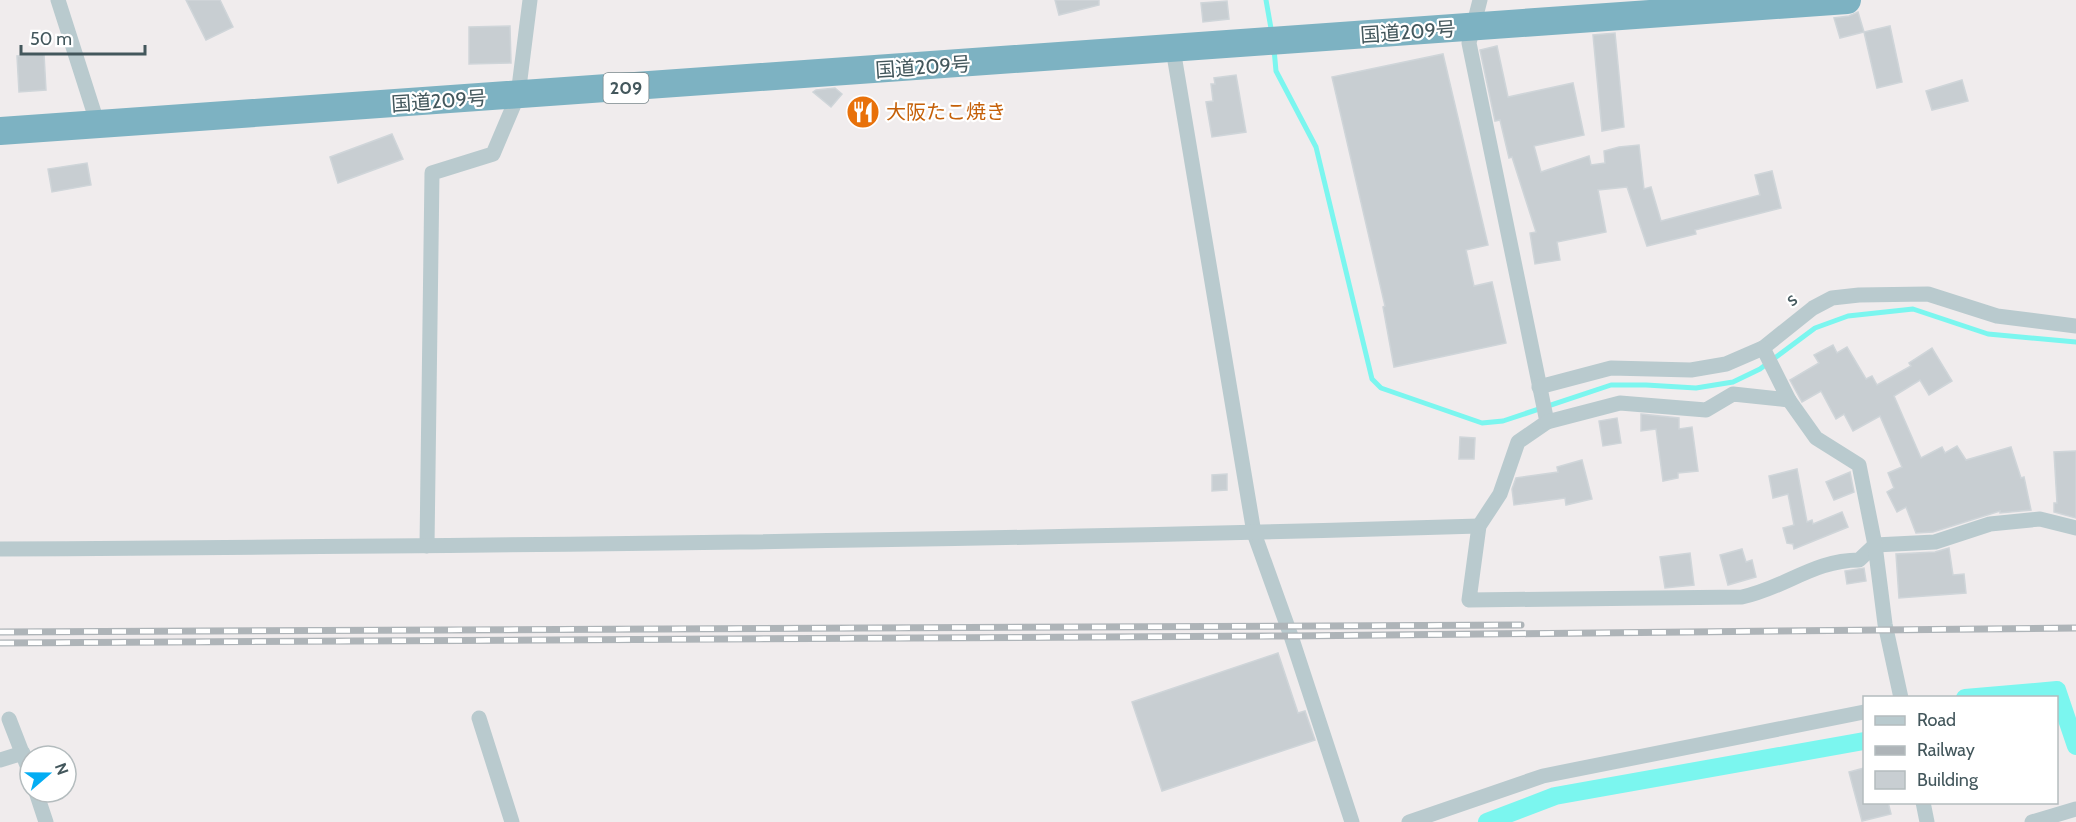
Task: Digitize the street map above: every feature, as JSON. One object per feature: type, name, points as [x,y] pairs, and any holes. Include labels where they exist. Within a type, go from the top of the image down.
[{"type":"highway","name":"国道209号","points":[[0,132],[1847,0]]},
{"type":"street","points":[[58,0],[98,125]]},
{"type":"street","points":[[427,546],[432,173],[493,154],[518,95],[531,0]]},
{"type":"street","points":[[1480,0],[1469,43],[1546,418]]},
{"type":"street","points":[[1173,49],[1254,533],[1291,636],[1352,822]]},
{"type":"street","name":"s","points":[[1540,392],[1611,368],[1691,370],[1726,364],[1763,348],[1813,308],[1832,298],[1859,295],[1928,294],[1997,316],[2076,326]]},
{"type":"street","points":[[1763,348],[1789,400],[1816,438],[1859,465],[1875,545],[1885,624],[1901,696]]},
{"type":"street","points":[[1789,400],[1733,394],[1706,410],[1620,403],[1546,418],[1518,442],[1500,494],[1479,526],[1469,600],[1742,597],[1762,593],[1824,564],[1841,560],[1859,560],[1875,545],[1935,542],[1990,524],[2040,519],[2076,528]]},
{"type":"street","points":[[0,549],[427,546],[1254,533],[1479,526]]},
{"type":"street","points":[[1409,822],[1543,776],[1863,712]]},
{"type":"street","points":[[479,718],[512,822]]},
{"type":"street","points":[[9,719],[19,744]]},
{"type":"street","points":[[0,760],[18,755]]},
{"type":"street","points":[[40,804],[46,822]]},
{"type":"street","points":[[1923,804],[1927,822]]},
{"type":"street","points":[[2032,822],[2076,809]]},
{"type":"building","points":[[186,0],[220,0],[233,27],[206,40]]},
{"type":"building","points":[[1055,0],[1099,0],[1099,5],[1059,15]]},
{"type":"building","points":[[1227,1],[1229,19],[1203,22],[1201,3]]},
{"type":"building","points":[[1858,12],[1864,32],[1840,38],[1834,18]]},
{"type":"building","points":[[510,26],[511,63],[469,64],[469,27]]},
{"type":"building","points":[[1890,26],[1902,82],[1877,88],[1864,32]]},
{"type":"building","points":[[1615,33],[1624,127],[1602,131],[1593,35]]},
{"type":"building","points":[[1497,46],[1508,97],[1573,83],[1584,135],[1534,146],[1541,172],[1589,156],[1591,165],[1605,163],[1604,151],[1639,145],[1644,189],[1651,187],[1661,221],[1760,195],[1755,175],[1772,171],[1781,208],[1695,230],[1696,234],[1647,246],[1627,187],[1598,190],[1606,232],[1557,242],[1560,260],[1535,264],[1530,233],[1536,232],[1512,157],[1509,158],[1500,120],[1495,121],[1480,50]]},
{"type":"building","points":[[44,54],[46,90],[19,92],[17,56]]},
{"type":"building","points":[[1443,54],[1488,245],[1466,250],[1474,286],[1492,282],[1506,343],[1394,367],[1383,307],[1385,306],[1332,77]]},
{"type":"building","points":[[1236,75],[1246,132],[1212,137],[1206,102],[1213,101],[1211,84],[1215,84],[1214,78]]},
{"type":"building","points":[[1962,80],[1968,101],[1932,110],[1926,91]]},
{"type":"building","points":[[835,88],[842,94],[831,107],[813,92],[816,90]]},
{"type":"building","points":[[392,134],[403,159],[338,183],[330,157]]},
{"type":"building","points":[[87,163],[91,185],[52,192],[48,169]]},
{"type":"building","points":[[1833,345],[1837,353],[1847,347],[1866,379],[1872,376],[1877,385],[1911,366],[1909,363],[1932,348],[1952,381],[1929,395],[1920,380],[1894,396],[1921,458],[1942,447],[1945,453],[1957,446],[1966,460],[2011,447],[2021,478],[2024,477],[2031,510],[2000,513],[2000,511],[1933,532],[1916,533],[1906,507],[1897,512],[1887,492],[1894,488],[1888,473],[1902,467],[1880,416],[1853,431],[1844,414],[1836,419],[1821,391],[1802,402],[1790,380],[1819,363],[1814,355]]},
{"type":"building","points":[[1641,414],[1679,418],[1679,429],[1692,427],[1698,471],[1678,473],[1678,478],[1663,481],[1656,429],[1641,431]]},
{"type":"building","points":[[1617,418],[1621,443],[1603,446],[1599,421]]},
{"type":"building","points":[[1460,437],[1475,438],[1474,459],[1459,459]]},
{"type":"building","points":[[2076,451],[2076,518],[2054,512],[2054,503],[2057,503],[2054,452]]},
{"type":"building","points":[[1582,460],[1592,499],[1566,505],[1565,498],[1514,505],[1512,489],[1516,478],[1558,472],[1557,467]]},
{"type":"building","points":[[1797,469],[1807,522],[1812,520],[1813,524],[1842,512],[1848,527],[1794,549],[1793,544],[1787,543],[1783,528],[1794,525],[1788,494],[1773,498],[1769,476]]},
{"type":"building","points":[[1850,472],[1854,492],[1834,500],[1826,482]]},
{"type":"building","points":[[1227,474],[1227,490],[1212,491],[1212,475]]},
{"type":"building","points":[[1949,548],[1953,575],[1964,574],[1966,593],[1899,598],[1896,554],[1935,552]]},
{"type":"building","points":[[1742,549],[1746,562],[1752,560],[1756,577],[1728,585],[1720,555]]},
{"type":"building","points":[[1690,553],[1694,585],[1665,588],[1660,557]]},
{"type":"building","points":[[1864,568],[1866,581],[1847,584],[1845,571]]},
{"type":"building","points":[[1278,653],[1298,713],[1305,711],[1315,740],[1162,791],[1132,702]]},
{"type":"building","points":[[1863,768],[1863,804],[1888,804],[1891,814],[1862,821],[1849,772]]},
{"type":"waterway","points":[[1266,0],[1272,34]]},
{"type":"waterway","points":[[1274,49],[1276,71],[1316,147],[1372,379],[1381,388],[1482,423],[1503,421],[1611,385],[1696,388],[1733,382],[1760,369],[1815,328],[1848,316],[1913,309],[1988,334],[2076,342]]},
{"type":"waterway","points":[[1988,696],[2057,690],[2076,746]]},
{"type":"waterway","points":[[1487,822],[1555,796],[1863,741]]},
{"type":"railway","points":[[0,632],[1521,625]]},
{"type":"railway","points":[[0,643],[1291,636],[2076,628]]},
{"type":"place","name":"大阪たこ焼き","points":[[863,112]]}]
